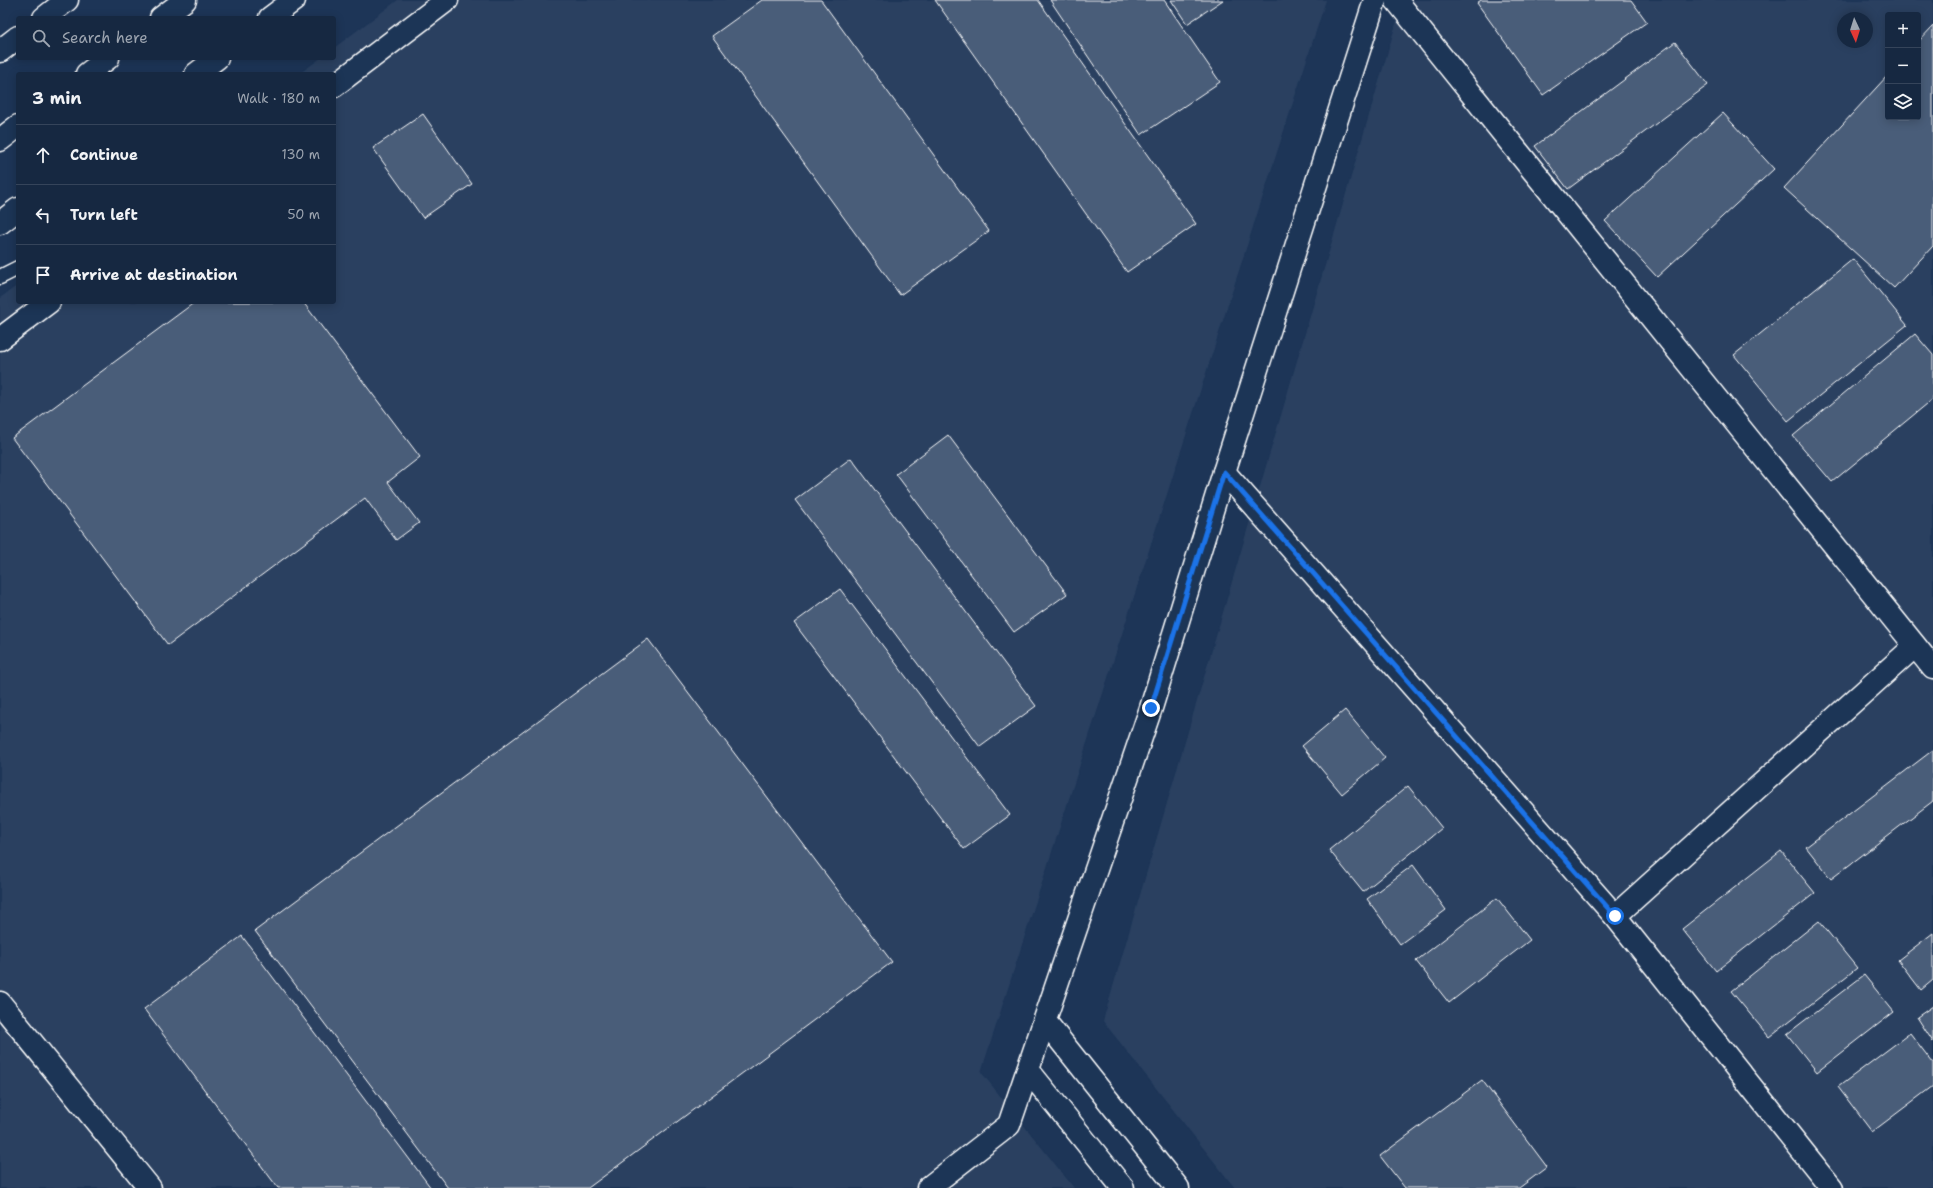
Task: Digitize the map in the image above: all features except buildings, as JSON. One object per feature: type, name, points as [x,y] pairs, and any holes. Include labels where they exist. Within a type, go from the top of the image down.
[{"type":"street","points":[[47,16],[68,0]]},
{"type":"street","points":[[164,16],[185,0]]},
{"type":"street","points":[[273,16],[294,0]]},
{"type":"street","points":[[336,84],[447,0]]},
{"type":"street","points":[[928,1188],[1009,1125],[1151,708],[1224,472],[1375,0]]},
{"type":"street","points":[[1396,0],[1933,668]]},
{"type":"street","points":[[0,51],[16,39]]},
{"type":"street","points":[[90,72],[105,60]]},
{"type":"street","points":[[199,72],[214,60]]},
{"type":"street","points":[[0,140],[16,128]]},
{"type":"street","points":[[0,223],[16,211]]},
{"type":"street","points":[[0,339],[46,304]]},
{"type":"street","points":[[1224,472],[1615,916],[1832,1188]]},
{"type":"street","points":[[1615,916],[1915,646]]},
{"type":"street","points":[[0,1003],[150,1188]]},
{"type":"street","points":[[1045,1020],[1178,1188]]},
{"type":"street","points":[[1028,1070],[1123,1188]]},
{"type":"lane","points":[[213,72],[222,60]]},
{"type":"lane","points":[[0,277],[16,269]]},
{"type":"shaded area","points":[[398,0],[1326,0],[981,1072],[1074,1188],[0,1188],[0,298],[16,286],[16,304],[336,304],[336,72],[302,72],[318,60],[336,60],[336,46]]},
{"type":"shaded area","points":[[1403,0],[1933,0],[1933,1188],[1235,1188],[1103,1021]]},
{"type":"route","points":[[1151,708],[1224,472],[1615,916]]}]
